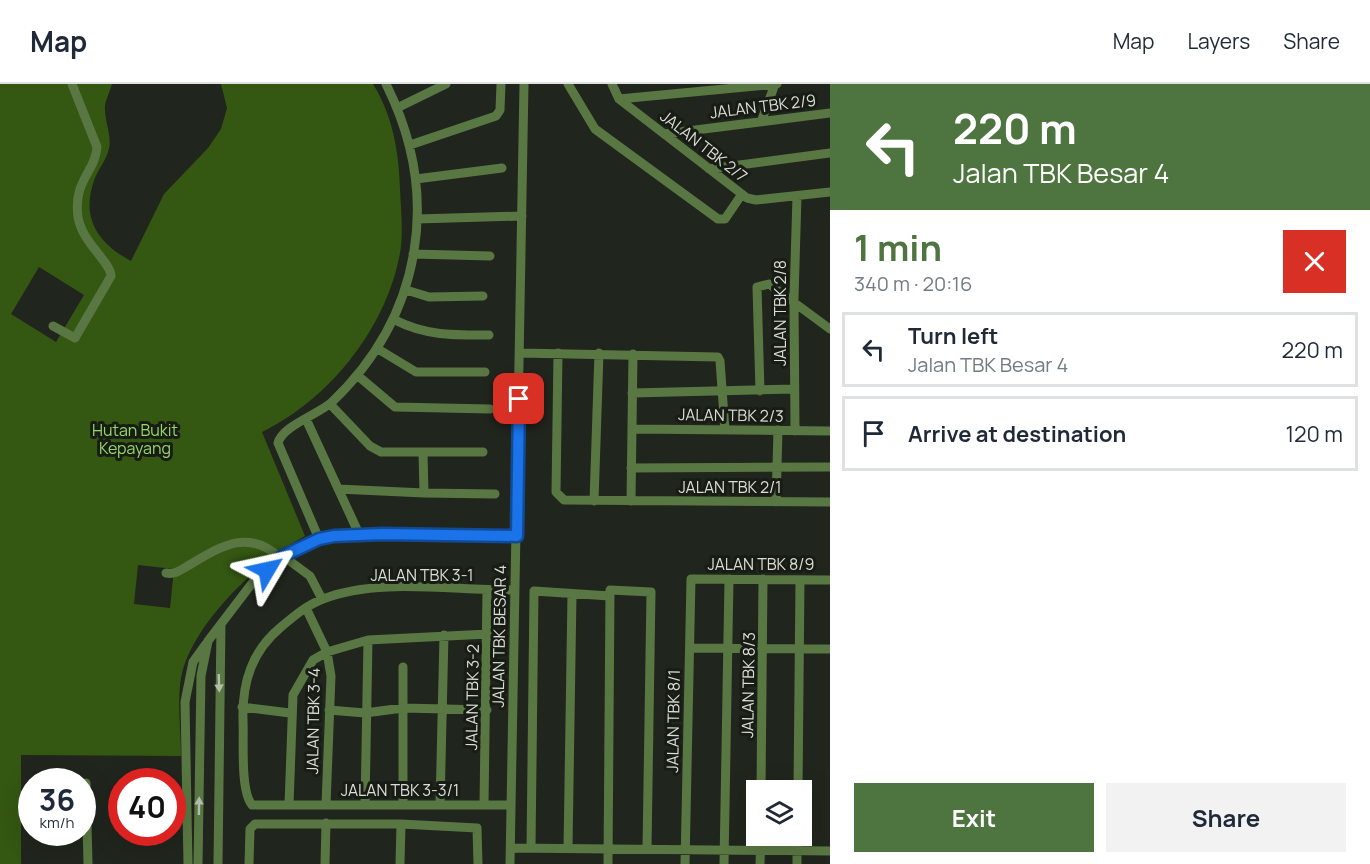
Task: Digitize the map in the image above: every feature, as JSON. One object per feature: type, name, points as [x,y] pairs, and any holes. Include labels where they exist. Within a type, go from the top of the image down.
[{"type":"street","points":[[53,326],[75,338],[111,276],[110,269],[85,238],[78,218],[77,206],[81,180],[98,147],[72,84]]},
{"type":"street","points":[[319,539],[279,448],[279,438],[330,404],[357,375],[378,349],[395,320],[406,290],[417,219],[416,179],[410,145],[386,84]]},
{"type":"street","points":[[397,108],[446,84]]},
{"type":"street","points":[[410,145],[496,116],[500,110],[501,84]]},
{"type":"street","name":"JALAN TBK BESAR 4","points":[[510,864],[524,84]]},
{"type":"street","points":[[568,84],[595,129],[718,219],[725,219],[741,194]]},
{"type":"street","name":"JALAN TBK 2/7","points":[[612,84],[619,99],[741,194],[756,200],[830,192]]},
{"type":"street","points":[[619,99],[775,84],[761,122]]},
{"type":"street","name":"JALAN TBK 2/9","points":[[664,134],[830,113]]},
{"type":"street","points":[[709,169],[830,153]]},
{"type":"street","points":[[416,179],[502,168]]},
{"type":"street","name":"JALAN TBK 2/8","points":[[795,430],[794,297],[797,196]]},
{"type":"street","points":[[417,219],[522,216]]},
{"type":"street","points":[[413,254],[490,256]]},
{"type":"street","points":[[760,390],[757,287],[760,284],[769,284],[794,297],[830,329]]},
{"type":"street","points":[[406,290],[429,297],[483,296]]},
{"type":"street","points":[[395,320],[415,330],[439,335],[489,335]]},
{"type":"street","points":[[378,349],[416,372],[485,372]]},
{"type":"street","points":[[520,353],[718,357],[724,430]]},
{"type":"street","name":"JALAN TBK 2/1","points":[[558,353],[556,492],[564,500],[830,502]]},
{"type":"street","points":[[594,501],[599,353]]},
{"type":"street","points":[[631,501],[633,354]]},
{"type":"street","points":[[357,375],[395,407],[490,409]]},
{"type":"street","points":[[632,393],[794,389]]},
{"type":"street","points":[[330,404],[375,450],[423,453],[483,452]]},
{"type":"street","points":[[306,419],[359,534]]},
{"type":"street","name":"JALAN TBK 2/3","points":[[632,429],[830,431]]},
{"type":"street","points":[[776,502],[778,430]]},
{"type":"street","points":[[423,453],[424,493]]},
{"type":"street","points":[[631,468],[830,466]]},
{"type":"street","points":[[338,489],[495,494]]},
{"type":"street","points":[[188,864],[185,702],[193,662],[253,582],[282,557],[319,539],[359,534],[517,536]]},
{"type":"street","points":[[166,573],[174,574],[209,553],[237,541],[254,541],[310,576],[322,599]]},
{"type":"street","name":"JALAN TBK 8/9","points":[[691,579],[830,580]]},
{"type":"street","name":"JALAN TBK 8/1","points":[[685,864],[691,579]]},
{"type":"street","points":[[724,864],[729,579]]},
{"type":"street","name":"JALAN TBK 8/3","points":[[761,780],[764,579]]},
{"type":"street","points":[[798,780],[800,580]]},
{"type":"street","name":"JALAN TBK 3-1","points":[[290,805],[256,806],[252,805],[246,797],[243,707],[246,680],[255,657],[272,635],[306,608],[322,599],[345,592],[382,587],[514,590]]},
{"type":"street","name":"JALAN TBK 3-2","points":[[484,805],[487,590]]},
{"type":"street","points":[[608,864],[610,590],[651,592],[646,849]]},
{"type":"street","points":[[531,848],[534,591],[610,596]]},
{"type":"street","points":[[568,848],[572,594]]},
{"type":"street","name":"JALAN TBK 3-4","points":[[306,608],[327,652],[331,676],[326,805]]},
{"type":"street","points":[[218,864],[221,624]]},
{"type":"street","points":[[290,805],[290,713],[293,695],[299,681],[313,660],[327,652],[368,640],[488,634]]},
{"type":"street","points":[[440,805],[444,635]]},
{"type":"street","points":[[364,805],[368,640]]},
{"type":"street","points":[[198,864],[201,676],[208,641]]},
{"type":"street","points":[[690,648],[830,649]]},
{"type":"street","points":[[402,667],[403,805]]},
{"type":"street","points":[[243,707],[290,713]]},
{"type":"street","points":[[328,710],[365,713],[403,708],[487,710]]},
{"type":"street","name":"JALAN TBK 3-3/1","points":[[290,805],[511,805]]},
{"type":"street","points":[[326,823],[326,864]]},
{"type":"street","points":[[249,864],[250,829],[255,824],[326,823],[477,828],[478,864]]},
{"type":"street","points":[[400,864],[401,824]]},
{"type":"street","points":[[88,846],[88,864]]},
{"type":"street","points":[[760,846],[760,864]]},
{"type":"street","points":[[797,846],[797,864]]},
{"type":"street","points":[[511,848],[830,851]]},
{"type":"green space","name":"Hutan Bukit Kepayang","points":[[0,84],[112,84],[105,106],[110,138],[109,148],[91,192],[91,217],[101,237],[109,246],[131,261],[164,194],[208,148],[221,129],[227,108],[221,84],[373,84],[386,109],[394,135],[398,162],[401,241],[392,285],[381,311],[350,360],[309,402],[262,432],[305,536],[248,577],[212,616],[198,637],[187,658],[181,678],[179,707],[181,756],[21,755],[21,768],[18,768],[18,846],[21,846],[21,864],[0,864]],"holes":[[[39,267],[84,295],[56,342],[11,314]],[[138,565],[174,569],[170,608],[134,604]]]},
{"type":"route","points":[[267,570],[283,556],[319,539],[334,536],[359,534],[517,536],[519,399]]}]
